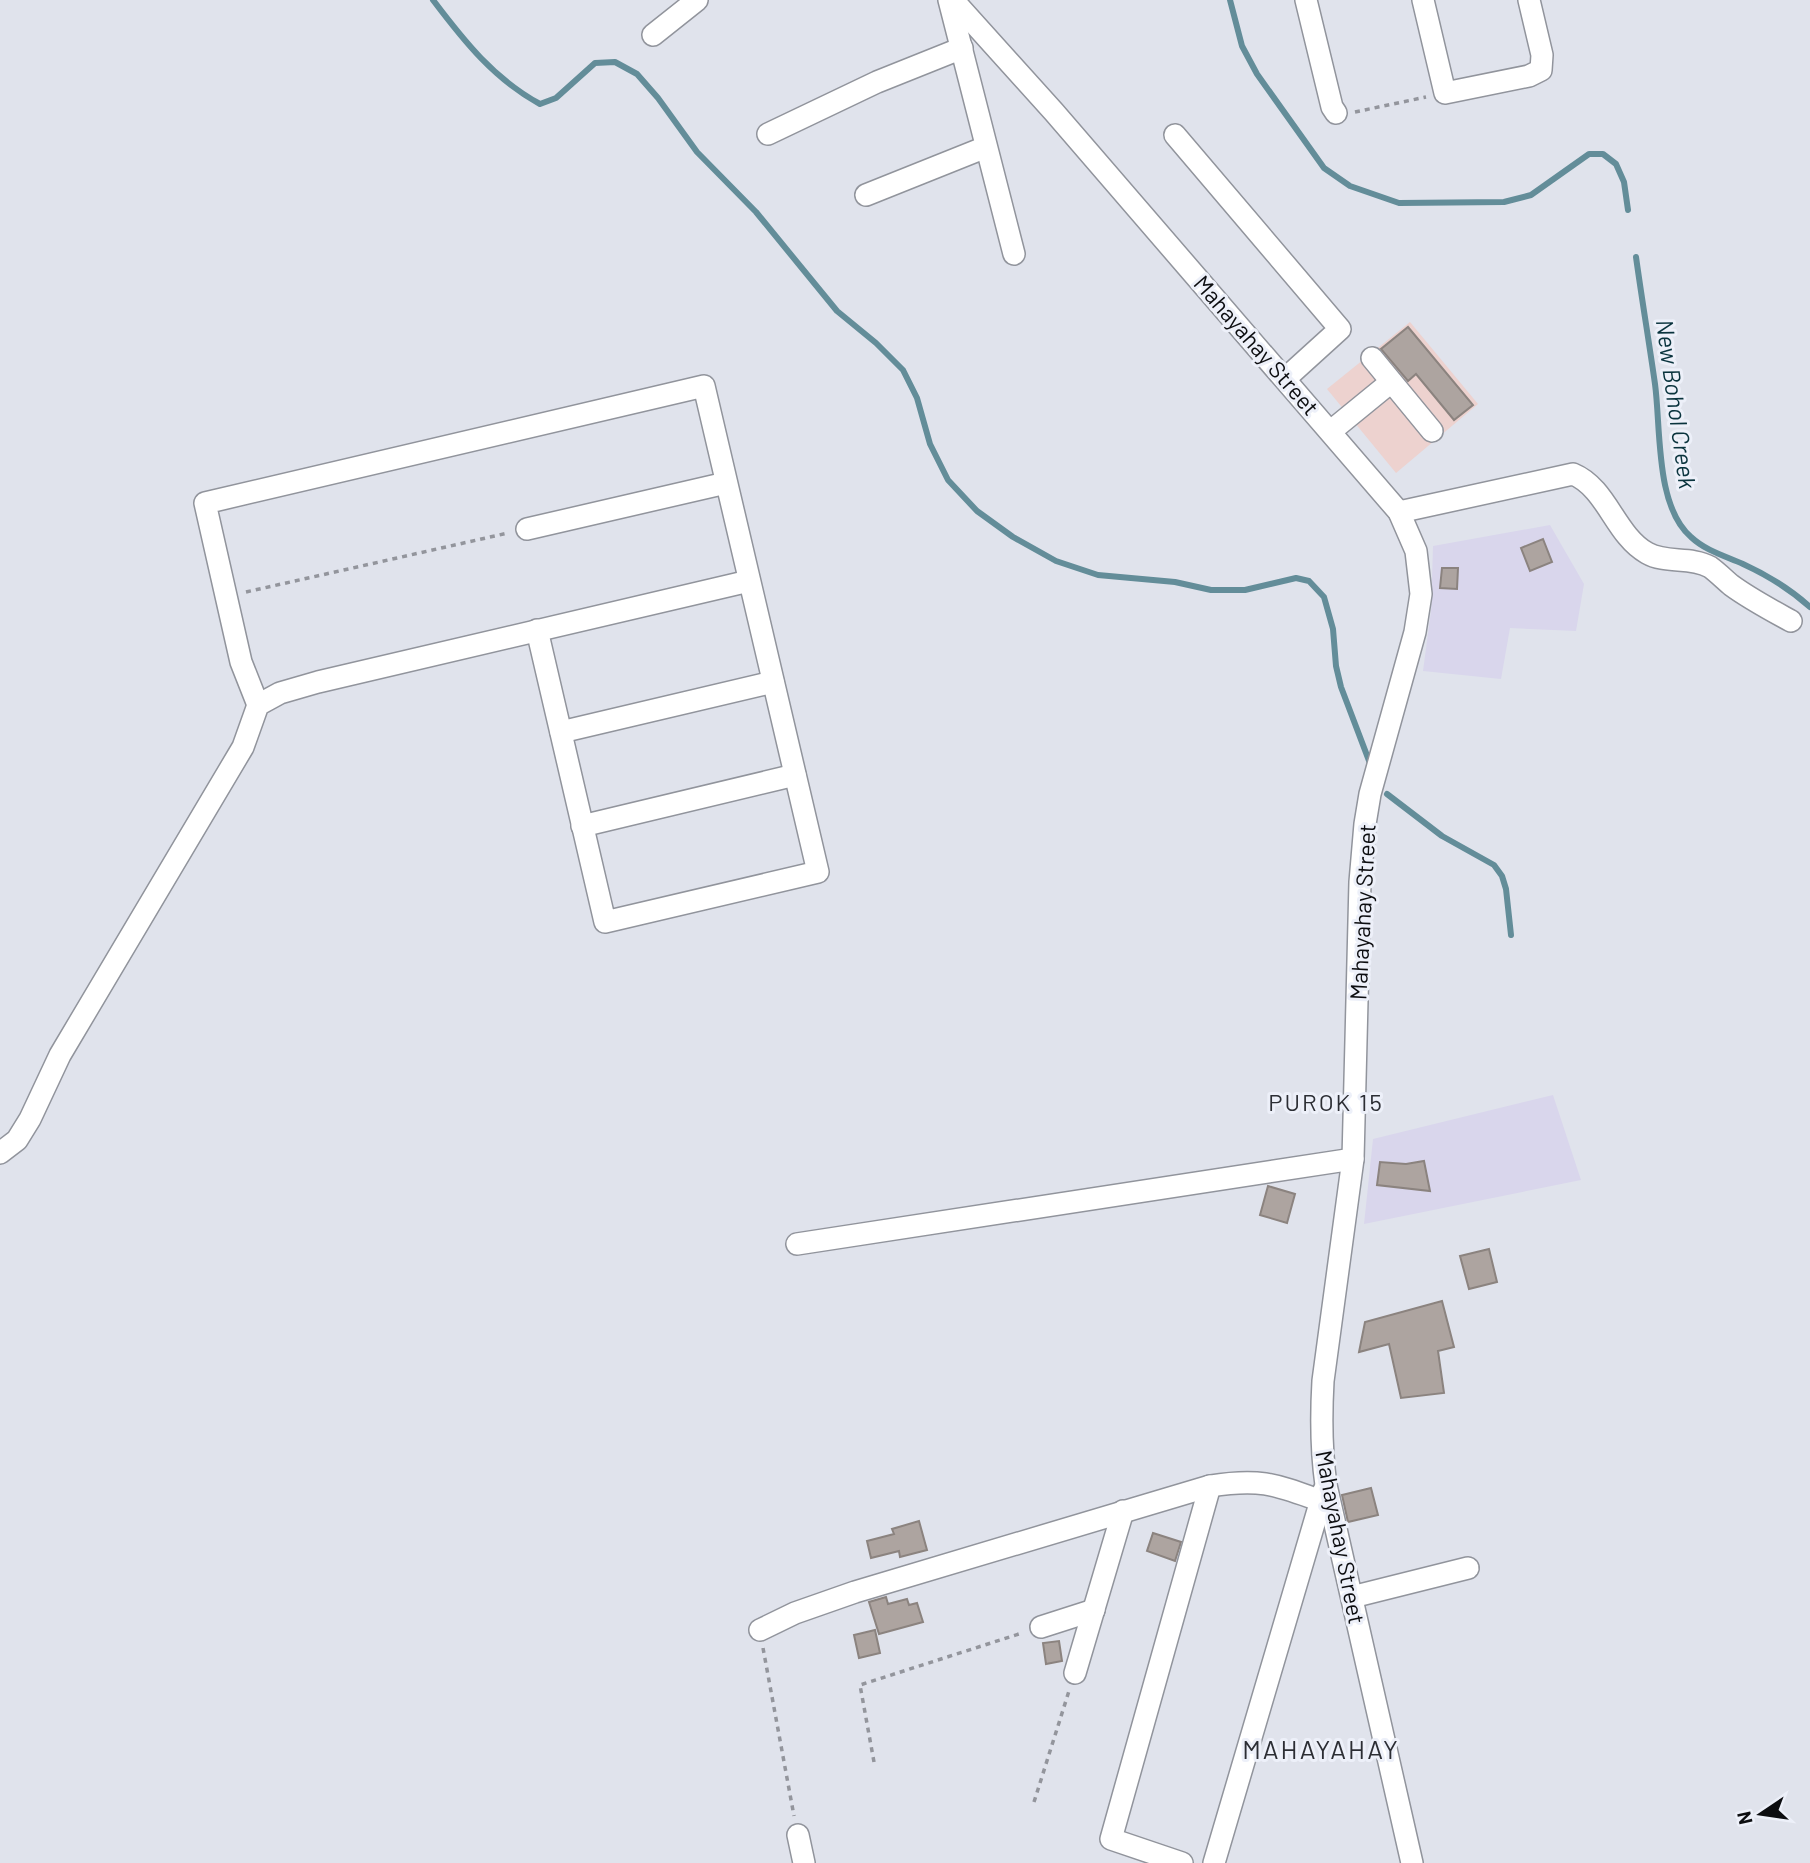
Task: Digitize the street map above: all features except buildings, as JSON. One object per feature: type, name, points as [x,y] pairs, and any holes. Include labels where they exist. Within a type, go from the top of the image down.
[{"type":"street","points":[[653,36],[697,0]]},
{"type":"street","points":[[951,0],[1014,254]]},
{"type":"street","name":"Mahayahay Street","points":[[951,0],[1331,431],[1399,512],[1416,551],[1421,594],[1415,632],[1370,794],[1365,824],[1360,882],[1353,1159],[1323,1381],[1322,1453],[1323,1493],[1352,1597],[1412,1863]]},
{"type":"street","points":[[1306,0],[1332,107],[1336,113]]},
{"type":"street","points":[[1423,0],[1445,93],[1529,76],[1541,70],[1542,55],[1530,0]]},
{"type":"street","points":[[768,134],[840,98],[961,48]]},
{"type":"street","points":[[1175,135],[1340,329],[1286,379]]},
{"type":"street","points":[[866,195],[986,147]]},
{"type":"street","points":[[1372,358],[1432,430]]},
{"type":"street","points":[[1331,431],[1391,382]]},
{"type":"street","points":[[0,1153],[17,1140],[30,1119],[60,1055],[243,747],[258,705],[241,662],[205,503],[704,386],[818,872],[605,922],[537,630]]},
{"type":"street","points":[[1399,512],[1573,474],[1589,484],[1633,541],[1646,552],[1661,558],[1695,561],[1710,568],[1758,603],[1791,621]]},
{"type":"street","points":[[527,529],[726,482]]},
{"type":"street","points":[[258,705],[295,688],[749,581]]},
{"type":"street","points":[[561,732],[773,682]]},
{"type":"street","points":[[582,825],[795,775]]},
{"type":"street","points":[[797,1244],[1353,1159]]},
{"type":"street","points":[[760,1630],[822,1602],[1210,1486],[1262,1482],[1323,1493],[1214,1863]]},
{"type":"street","points":[[1182,1863],[1111,1839],[1210,1486]]},
{"type":"street","points":[[1075,1672],[1122,1511]]},
{"type":"street","points":[[1352,1597],[1468,1568]]},
{"type":"street","points":[[1041,1627],[1094,1610]]},
{"type":"street","points":[[798,1835],[804,1863]]},
{"type":"path","points":[[1336,113],[1344,114],[1445,93]]},
{"type":"path","points":[[226,597],[527,529]]},
{"type":"path","points":[[874,1762],[860,1685],[1041,1627]]},
{"type":"path","points":[[760,1630],[798,1835]]},
{"type":"path","points":[[1034,1802],[1075,1672]]},
{"type":"shaded area","points":[[1410,322],[1478,404],[1396,473],[1327,389]]},
{"type":"shaded area","points":[[1550,525],[1584,584],[1576,631],[1510,628],[1501,679],[1423,671],[1431,611],[1433,546]]},
{"type":"shaded area","points":[[1553,1095],[1581,1180],[1364,1224],[1373,1139]]},
{"type":"waterway","points":[[433,0],[468,44],[494,71],[540,104],[556,98],[595,63],[615,62],[637,74],[697,152],[756,212],[837,311],[876,343],[903,370],[917,398],[930,444],[948,480],[977,511],[1013,537],[1056,561],[1098,575],[1175,582],[1211,590],[1245,590],[1296,578],[1309,581],[1324,597],[1333,629],[1341,687],[1371,766]]},
{"type":"waterway","name":"New Bohol Creek","points":[[1230,0],[1242,46],[1257,74],[1324,168],[1350,186],[1399,203],[1504,202],[1531,195],[1589,154],[1603,154],[1616,164],[1624,182],[1628,210]]},
{"type":"waterway","name":"New Bohol Creek","points":[[1636,257],[1655,384],[1665,487],[1679,523],[1703,546],[1769,578],[1810,607]]},
{"type":"waterway","points":[[1387,794],[1442,836],[1494,865],[1502,876],[1506,889],[1511,935]]},
{"type":"district","name":"PUROK 15","points":[[1326,1101]]},
{"type":"district","name":"MAHAYAHAY","points":[[1321,1748]]}]
